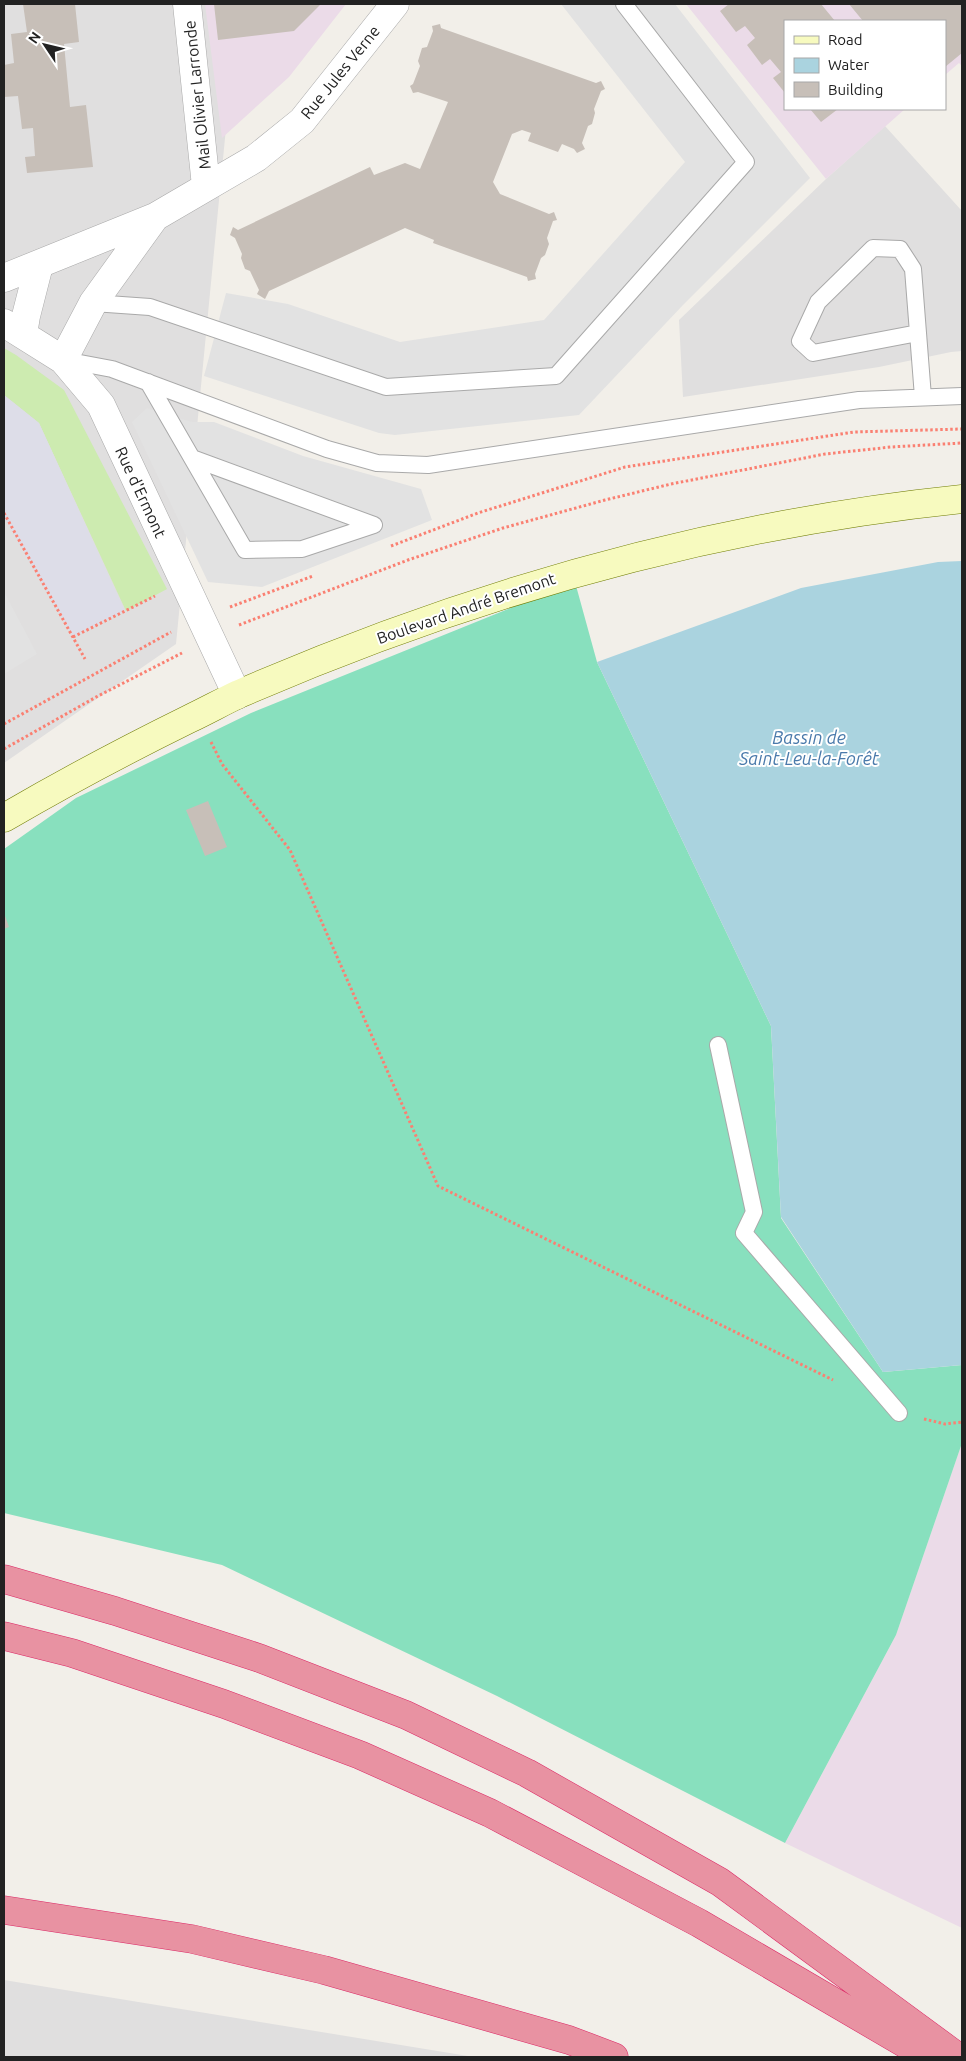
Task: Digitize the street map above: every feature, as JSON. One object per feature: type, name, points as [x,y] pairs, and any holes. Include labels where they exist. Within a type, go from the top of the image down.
[{"type":"highway","points":[[4,1579],[114,1611],[260,1658],[406,1716],[527,1773],[720,1882],[958,2057]]},
{"type":"highway","points":[[4,1636],[72,1653],[224,1704],[360,1755],[490,1813],[699,1923],[928,2057]]},
{"type":"highway","points":[[4,1910],[192,1939],[324,1970],[569,2040],[614,2057]]},
{"type":"street","name":"Mail Olivier Larronde","points":[[187,4],[206,186]]},
{"type":"street","name":"Rue Jules Verne","points":[[4,278],[155,217],[256,158],[302,121],[395,4]]},
{"type":"street","name":"Rue Jules Verne","points":[[63,360],[93,303],[155,217]]},
{"type":"street","points":[[13,329],[26,316],[40,265]]},
{"type":"street","name":"Rue d'Ermont","points":[[13,329],[63,360],[101,405],[182,582],[237,696]]},
{"type":"street","name":"Boulevard André Bremont","points":[[4,818],[97,766],[237,696],[350,649],[441,615],[634,556],[767,526],[863,511],[962,499]]},
{"type":"lane","points":[[93,303],[150,307],[386,387],[556,376],[746,162],[624,4]]},
{"type":"lane","points":[[918,333],[813,353],[800,341],[818,302],[873,248],[900,249],[913,269],[918,333],[923,397]]},
{"type":"lane","points":[[63,360],[112,369],[327,449],[377,463],[428,465],[859,400],[962,396]]},
{"type":"lane","points":[[148,382],[245,550],[302,549],[374,526],[192,458]]},
{"type":"lane","points":[[718,1045],[754,1212],[744,1233],[899,1412]]},
{"type":"path","points":[[387,548],[478,514],[625,467],[854,432],[962,428]]},
{"type":"path","points":[[4,749],[98,696],[204,628],[277,610],[408,560],[503,528],[671,484],[825,454],[891,447],[962,443]]},
{"type":"path","points":[[4,513],[86,659]]},
{"type":"path","points":[[4,523],[8,520]]},
{"type":"path","points":[[4,724],[314,576]]},
{"type":"path","points":[[73,637],[182,582]]},
{"type":"path","points":[[197,715],[222,764],[290,850],[438,1186],[837,1382]]},
{"type":"path","points":[[899,1412],[945,1424],[962,1422]]},
{"type":"shaded area","points":[[4,4],[238,4],[176,644],[4,763]]},
{"type":"shaded area","points":[[205,4],[346,4],[289,77],[222,138]]},
{"type":"shaded area","points":[[561,4],[675,4],[810,178],[683,305],[579,415],[395,435],[379,433],[204,376],[226,293],[288,304],[400,342],[544,320],[685,162]]},
{"type":"shaded area","points":[[686,4],[962,4],[962,66],[959,63],[946,74],[946,20],[784,20],[784,110],[904,110],[826,179]]},
{"type":"shaded area","points":[[885,126],[962,211],[962,351],[879,367],[683,397],[679,320],[826,179]]},
{"type":"shaded area","points":[[4,395],[39,423],[125,611],[73,637],[4,517]]},
{"type":"shaded area","points":[[147,408],[192,422],[214,422],[303,456],[421,489],[432,520],[262,587],[208,582],[132,422]]},
{"type":"shaded area","points":[[4,592],[37,654],[4,674]]},
{"type":"shaded area","points":[[962,1443],[962,1928],[785,1843],[896,1635]]},
{"type":"shaded area","points":[[4,1980],[474,2057],[4,2057]]},
{"type":"green space","points":[[4,348],[64,390],[167,589],[126,611],[39,423],[4,395]]},
{"type":"green space","points":[[575,582],[597,662],[771,1026],[781,1218],[883,1372],[962,1365],[962,1443],[896,1635],[785,1843],[497,1696],[222,1565],[4,1513],[4,849],[76,798],[251,713]]},
{"type":"water","name":"Bassin de Saint-Leu-la-Forêt","points":[[962,561],[962,1365],[883,1372],[781,1217],[771,1026],[597,662],[801,588],[938,562]]},
{"type":"building","points":[[23,4],[75,4],[79,42],[64,44],[70,107],[86,105],[93,167],[27,173],[25,157],[35,156],[33,128],[22,129],[18,96],[4,97],[4,65],[14,63],[11,34],[27,32]]},
{"type":"building","points":[[214,4],[321,4],[294,31],[218,40]]},
{"type":"building","points":[[729,4],[821,4],[834,20],[784,20],[784,92],[773,78],[781,72],[770,59],[762,65],[747,45],[755,38],[745,26],[736,32],[720,11]]},
{"type":"building","points":[[849,4],[962,4],[962,53],[946,66],[946,20],[862,20]]},
{"type":"building","points":[[440,24],[441,28],[596,83],[601,81],[605,89],[601,91],[594,109],[595,113],[592,124],[588,126],[582,143],[585,149],[577,153],[574,149],[562,144],[558,152],[528,141],[531,133],[522,130],[512,134],[493,182],[500,194],[549,214],[554,212],[557,220],[553,221],[547,238],[549,244],[535,274],[536,279],[528,281],[527,277],[433,243],[434,240],[405,228],[269,291],[265,299],[257,294],[259,290],[250,271],[245,269],[241,258],[242,254],[235,238],[230,235],[233,227],[238,230],[370,167],[374,175],[405,163],[420,169],[448,102],[418,92],[413,93],[410,86],[413,84],[420,66],[418,61],[422,48],[427,47],[433,31],[432,26]]},
{"type":"building","points":[[811,110],[837,110],[821,122]]},
{"type":"building","points":[[208,801],[227,847],[205,856],[186,810]]},
{"type":"building","points":[[4,913],[9,927],[4,929]]}]
